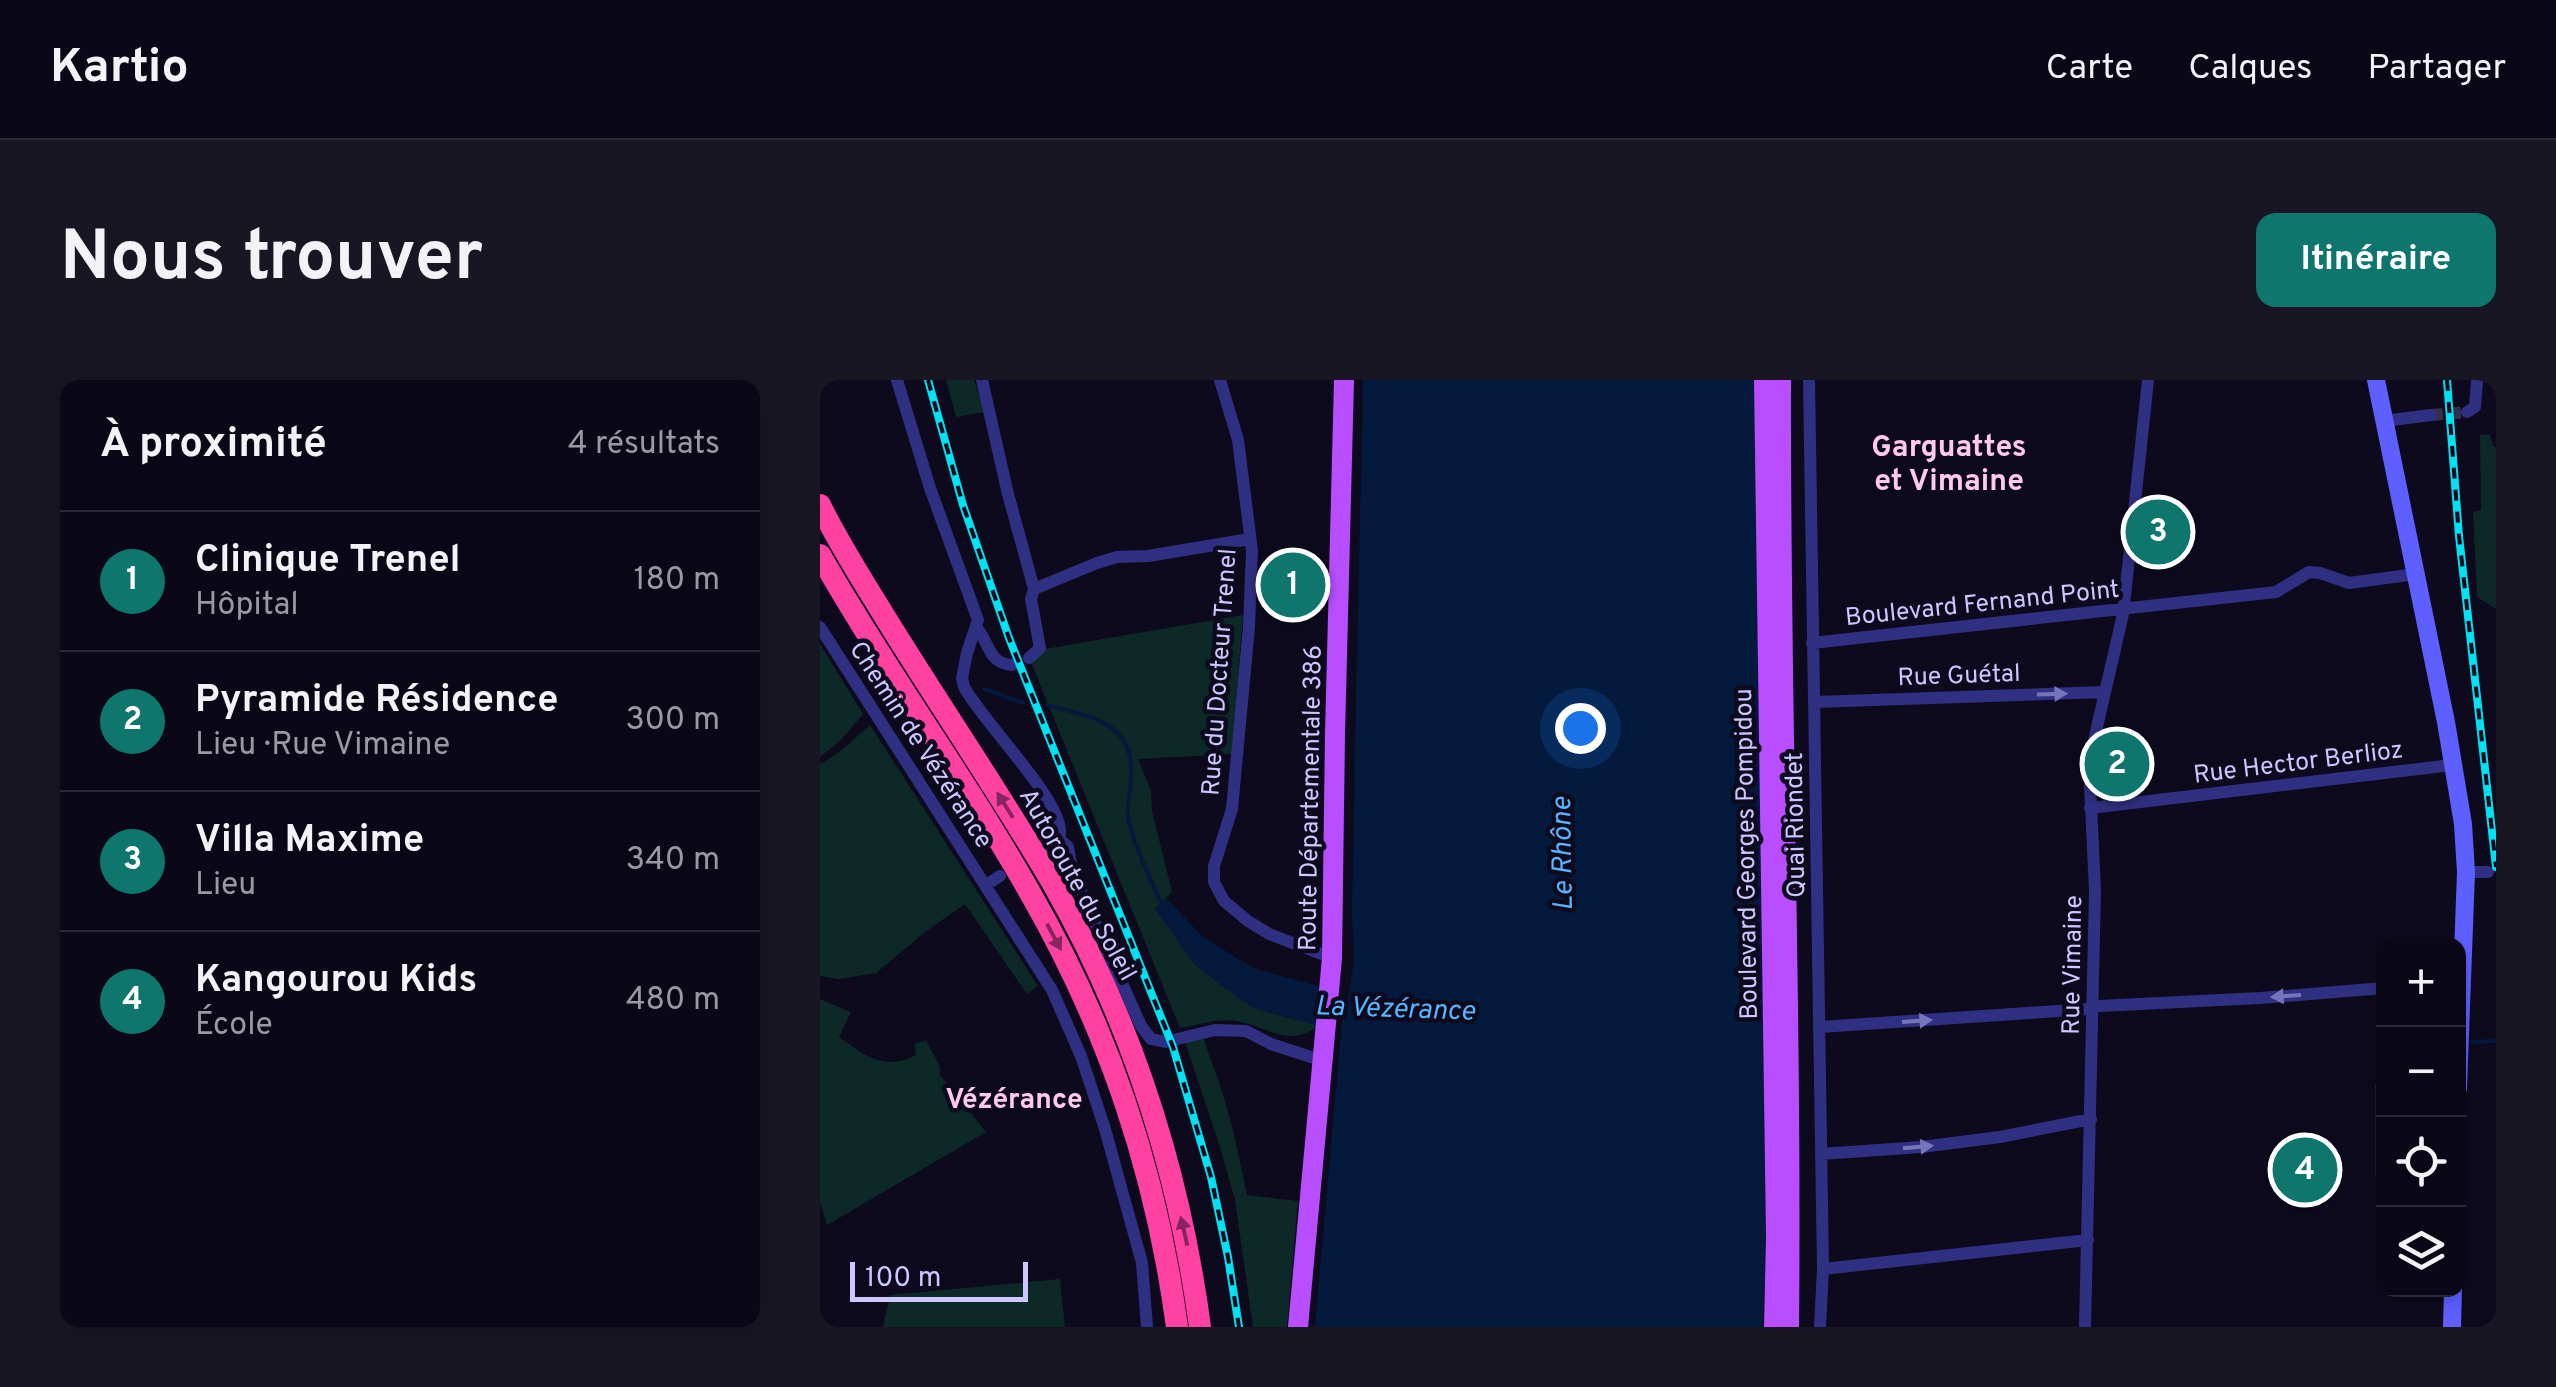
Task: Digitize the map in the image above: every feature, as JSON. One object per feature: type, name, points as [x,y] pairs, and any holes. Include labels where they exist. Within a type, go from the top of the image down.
[{"type":"highway","name":"Autoroute du Soleil","points":[[820,505],[886,620],[1051,881],[1104,983],[1152,1104],[1168,1160],[1191,1259],[1200,1327]]},
{"type":"highway","name":"Autoroute du Soleil","points":[[820,555],[867,637],[1029,890],[1082,992],[1118,1078],[1147,1168],[1177,1327]]},
{"type":"main road","name":"Route Départementale 386","points":[[1298,1327],[1331,968],[1344,380]]},
{"type":"main road","name":"Boulevard Georges Pompidou","points":[[1764,380],[1774,1327]]},
{"type":"main road","name":"Boulevard Georges Pompidou","points":[[1781,380],[1789,1327]]},
{"type":"main road","points":[[2376,380],[2463,824],[2466,872],[2462,937]]},
{"type":"main road","points":[[2452,1327],[2453,1297]]},
{"type":"street","points":[[897,380],[930,488],[976,612],[976,627],[963,671],[964,687],[1046,798],[1057,819],[1060,839],[1049,850]]},
{"type":"street","points":[[982,380],[1034,589],[1031,599],[1040,648],[1029,658]]},
{"type":"street","name":"Rue du Docteur Trenel","points":[[1220,380],[1238,440],[1252,550],[1232,810],[1214,866],[1214,882],[1224,901],[1248,921],[1331,968]]},
{"type":"street","name":"Quai Riondet","points":[[1810,380],[1823,1269],[1820,1327]]},
{"type":"street","name":"Rue Vimaine","points":[[2085,1327],[2095,891],[2089,762],[2124,608],[2148,380]]},
{"type":"street","points":[[2467,412],[2475,408],[2477,380]]},
{"type":"street","points":[[2384,422],[2430,415]]},
{"type":"street","points":[[1034,589],[1118,557],[1148,556],[1250,539]]},
{"type":"street","name":"Boulevard Fernand Point","points":[[1812,642],[2276,592],[2309,572],[2349,584],[2416,574]]},
{"type":"street","name":"Chemin de Vézérance","points":[[820,627],[1052,990],[1081,1056],[1106,1129],[1142,1262],[1147,1327]]},
{"type":"street","points":[[976,627],[984,635],[992,657],[1012,665]]},
{"type":"street","name":"Rue Guétal","points":[[1815,702],[2105,692]]},
{"type":"street","name":"Rue Hector Berlioz","points":[[2090,808],[2452,766]]},
{"type":"street","points":[[1060,839],[1068,847],[1077,880],[1140,1026],[1150,1039],[1165,1042],[1231,1029],[1323,1061]]},
{"type":"street","points":[[2466,872],[2488,872]]},
{"type":"street","points":[[986,885],[1000,876]]},
{"type":"street","points":[[1820,1027],[2376,989]]},
{"type":"street","points":[[1821,1154],[1941,1144],[2090,1119]]},
{"type":"street","points":[[1823,1269],[2088,1240]]},
{"type":"green space","points":[[946,380],[974,380],[984,412],[956,417]]},
{"type":"green space","points":[[2480,434],[2490,435],[2496,447],[2496,609],[2477,597],[2473,512],[2481,510]]},
{"type":"green space","points":[[1243,615],[1232,754],[1138,759],[1151,791],[1152,811],[1172,892],[1155,909],[1253,1008],[1319,1026],[1296,1036],[1229,1020],[1180,1028],[1031,662],[1045,649]]},
{"type":"green space","points":[[820,644],[863,714],[820,757]]},
{"type":"green space","points":[[870,725],[1038,986],[1027,994],[965,904],[876,973],[839,979],[820,976],[820,762],[843,749]]},
{"type":"green space","points":[[820,999],[851,1012],[839,1037],[875,1059],[905,1060],[916,1055],[915,1044],[926,1040],[940,1075],[986,1132],[827,1225],[820,1202]]},
{"type":"green space","points":[[1204,1038],[1226,1105],[1247,1195],[1298,1201],[1287,1327],[1253,1327],[1235,1200],[1185,1042]]},
{"type":"green space","points":[[2375,1084],[2376,1084],[2376,1176]]},
{"type":"green space","points":[[1060,1279],[1065,1327],[883,1327],[890,1295]]},
{"type":"water","name":"Le Rhône","points":[[1363,380],[1756,380],[1766,1269],[1762,1327],[1315,1327],[1344,1000],[1348,999],[1354,961]]},
{"type":"water","points":[[1166,898],[1203,937],[1253,968],[1321,987],[1319,1026],[1253,1008],[1195,965],[1155,909]]},
{"type":"waterway","name":"La Vézérance","points":[[985,689],[1023,703]]},
{"type":"waterway","name":"La Vézérance","points":[[1047,705],[1094,718],[1118,733],[1126,744],[1131,778],[1128,817],[1162,905]]},
{"type":"waterway","points":[[2473,1042],[2496,1041]]},
{"type":"tunnel","points":[[2431,415],[2467,412]]},
{"type":"railway","points":[[928,380],[963,505],[1009,638],[1173,1047],[1211,1177],[1239,1327]]},
{"type":"railway","points":[[2447,380],[2459,536],[2496,867]]},
{"type":"place","name":"Villa Maxime","points":[[2158,532]]},
{"type":"place","name":"Clinique Trenel","points":[[1293,585]]},
{"type":"place","name":"Pyramide Résidence","points":[[2117,764]]},
{"type":"place","name":"Kangourou Kids","points":[[2305,1170]]},
{"type":"district","name":"Garguattes et Vimaine","points":[[1949,463]]},
{"type":"district","name":"Vézérance","points":[[1014,1098]]}]
